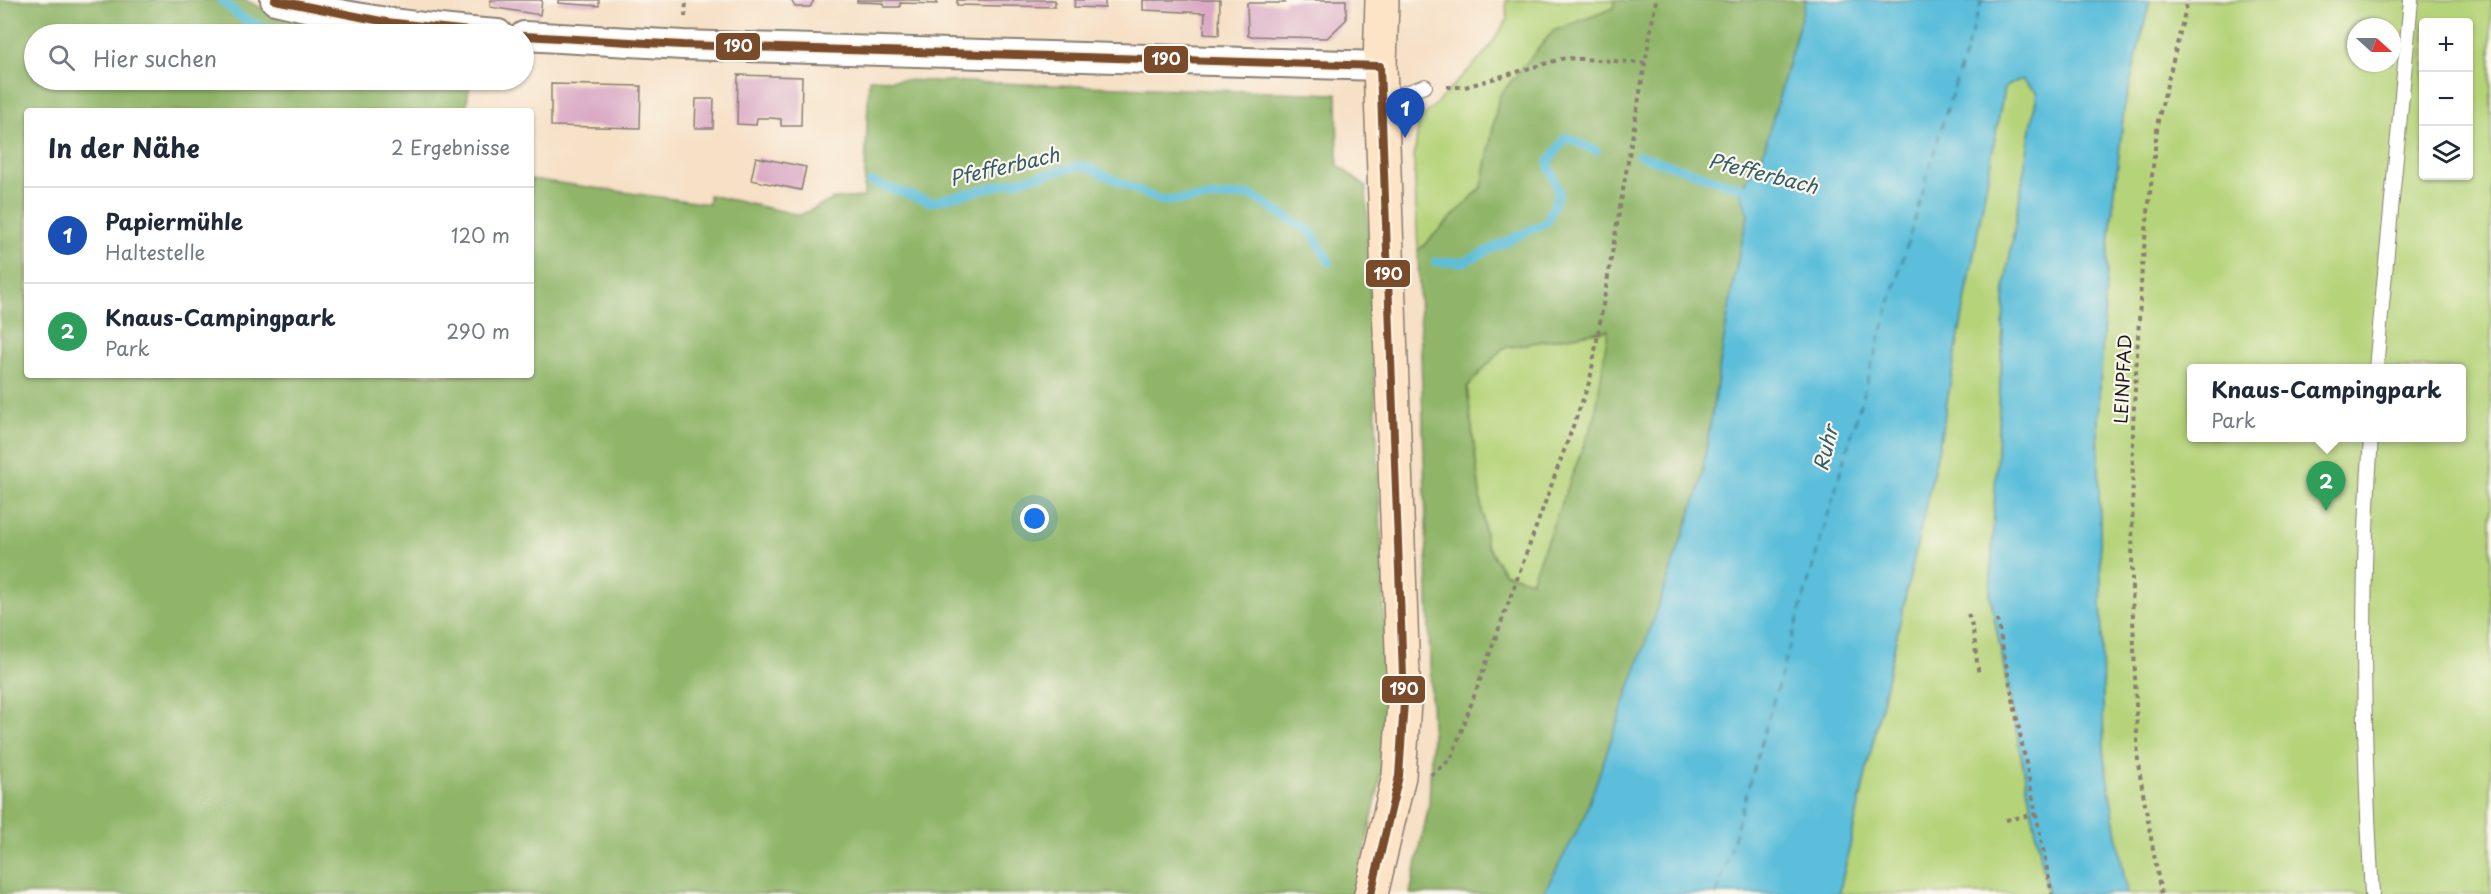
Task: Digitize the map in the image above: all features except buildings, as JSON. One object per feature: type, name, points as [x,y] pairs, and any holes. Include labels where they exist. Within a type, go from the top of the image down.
[{"type":"main road","points":[[1371,894],[1399,776],[1404,702],[1380,66],[1383,0]]},
{"type":"street","points":[[275,0],[327,13],[399,24]]},
{"type":"street","points":[[534,37],[683,45],[1380,66]]},
{"type":"lane","points":[[2376,364],[2411,0]]},
{"type":"lane","points":[[1382,101],[1425,86]]},
{"type":"lane","points":[[2371,442],[2365,556],[2366,788],[2372,894]]},
{"type":"path","points":[[1399,776],[1428,777],[1451,759],[1590,380],[1656,0]]},
{"type":"path","name":"LEINPFAD","points":[[2161,894],[2138,764],[2132,589],[2133,424],[2142,267],[2158,121],[2188,0]]},
{"type":"path","points":[[1425,86],[1465,87],[1565,58],[1646,63]]},
{"type":"path","points":[[1968,614],[1976,640],[1974,647],[1979,675]]},
{"type":"path","points":[[1997,619],[2052,894]]},
{"type":"path","points":[[2006,820],[2036,814]]},
{"type":"green space","points":[[0,0],[245,0],[267,11],[319,24],[24,24],[24,90],[469,90],[466,108],[24,108],[24,378],[534,378],[534,179],[709,204],[709,195],[800,215],[834,199],[864,197],[869,79],[1337,94],[1338,165],[1366,187],[1388,696],[1380,781],[1355,894],[0,894]]},
{"type":"green space","points":[[1506,0],[1614,0],[1614,8],[1553,32],[1499,96],[1482,187],[1418,251],[1414,158],[1419,121],[1487,51],[1507,20]]},
{"type":"green space","points":[[1614,0],[1806,0],[1762,158],[1740,189],[1748,215],[1734,278],[1700,487],[1583,821],[1543,894],[1410,894],[1429,805],[1432,731],[1418,251],[1482,187],[1499,96],[1553,31],[1614,8]],"holes":[[[1608,330],[1595,417],[1531,581],[1504,573],[1486,544],[1467,387],[1503,348]]]},
{"type":"green space","points":[[2150,0],[2491,0],[2491,894],[2127,894],[2104,758],[2098,420],[2108,253],[2124,109]]},
{"type":"green space","points":[[2021,79],[2037,93],[2005,285],[1990,595],[2048,894],[1839,894],[1938,451],[2004,88]]},
{"type":"green space","points":[[1609,330],[1595,417],[1531,582],[1504,573],[1486,544],[1467,387],[1503,348]]},
{"type":"water","name":"Ruhr","points":[[1806,0],[2150,0],[2124,109],[2108,253],[2098,420],[2104,758],[2127,894],[2048,894],[1990,595],[2005,285],[2037,93],[2021,79],[2004,88],[1938,451],[1839,894],[1543,894],[1583,820],[1700,487],[1734,278],[1748,215],[1740,189],[1762,158]]},
{"type":"waterway","name":"Pfefferbach","points":[[221,0],[242,18],[255,24]]},
{"type":"waterway","name":"Pfefferbach","points":[[1435,262],[1464,262],[1547,222],[1559,192],[1548,163],[1566,137],[1596,151]]},
{"type":"waterway","name":"Pfefferbach","points":[[1639,155],[1751,191]]},
{"type":"waterway","name":"Pfefferbach","points":[[871,182],[931,202],[1082,165],[1162,201],[1251,195],[1312,233],[1329,262]]},
{"type":"ferry route","points":[[1717,894],[1943,122],[1982,0]]},
{"type":"transit line","name":"190","points":[[275,0],[405,24]]},
{"type":"transit line","name":"190","points":[[534,37],[683,45],[1380,66]]},
{"type":"transit line","name":"190","points":[[1371,894],[1399,776],[1404,702],[1380,66]]},
{"type":"place","name":"Papiermühle","points":[[1405,138]]},
{"type":"place","name":"Knaus-Campingpark","points":[[2326,511]]}]
